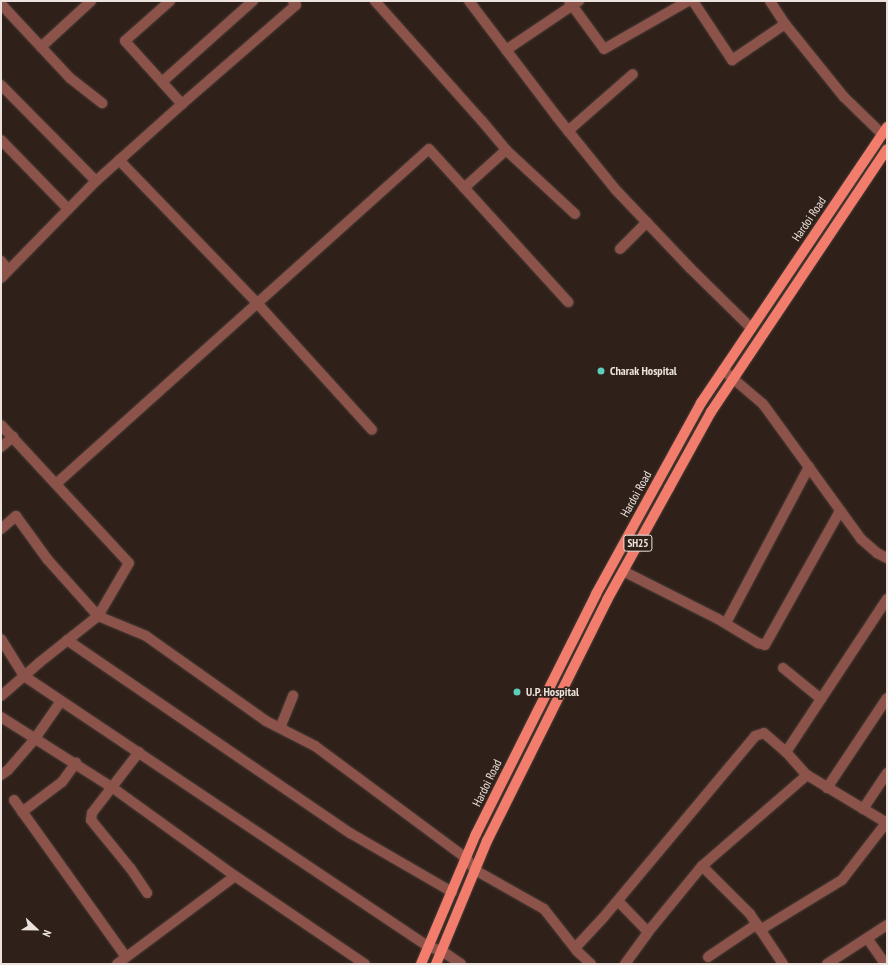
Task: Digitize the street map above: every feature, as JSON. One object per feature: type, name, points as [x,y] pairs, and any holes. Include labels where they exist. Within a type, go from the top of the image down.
[{"type":"main road","name":"Hardoi Road","points":[[421,964],[480,827],[596,594],[701,404],[884,131]]},
{"type":"main road","name":"SH25","points":[[436,964],[494,827],[623,571],[711,412],[887,149]]},
{"type":"main road","points":[[867,156],[878,163]]},
{"type":"street","points":[[41,47],[91,1]]},
{"type":"street","points":[[170,1],[125,41],[182,104]]},
{"type":"street","points":[[162,82],[253,1]]},
{"type":"street","points":[[4,274],[96,181],[296,5],[293,1]]},
{"type":"street","points":[[375,1],[506,150],[575,214]]},
{"type":"street","points":[[469,1],[568,131],[615,189],[690,268],[751,328]]},
{"type":"street","points":[[506,50],[574,2],[604,48],[688,1]]},
{"type":"street","points":[[693,1],[732,60],[785,24]]},
{"type":"street","points":[[770,1],[785,24],[844,98],[884,131]]},
{"type":"street","points":[[3,4],[70,78],[102,104]]},
{"type":"street","points":[[568,131],[633,74]]},
{"type":"street","points":[[1,85],[96,181]]},
{"type":"street","points":[[1,140],[68,209]]},
{"type":"street","points":[[56,484],[429,149],[568,302]]},
{"type":"street","points":[[464,188],[506,150]]},
{"type":"street","points":[[119,160],[257,303],[372,430]]},
{"type":"street","points":[[620,249],[647,222]]},
{"type":"street","points":[[1,261],[4,274]]},
{"type":"street","points":[[723,370],[764,404],[861,539],[877,553],[887,558]]},
{"type":"street","points":[[1,425],[129,563],[98,616],[67,640],[1,696]]},
{"type":"street","points":[[1,447],[13,437]]},
{"type":"street","points":[[726,623],[809,467]]},
{"type":"street","points":[[623,571],[726,623],[758,643],[765,644],[840,511]]},
{"type":"street","points":[[1,529],[16,516],[48,560],[98,616],[146,636],[266,721],[315,746],[466,858],[475,870],[544,909],[574,948],[591,964]]},
{"type":"street","points":[[786,752],[887,599]]},
{"type":"street","points":[[1,639],[24,676],[429,947],[442,951],[461,964]]},
{"type":"street","points":[[67,640],[350,833],[452,892]]},
{"type":"street","points":[[783,668],[821,699]]},
{"type":"street","points":[[280,728],[293,695]]},
{"type":"street","points":[[827,788],[887,698]]},
{"type":"street","points":[[1,774],[8,770],[34,740],[60,701]]},
{"type":"street","points":[[1,717],[34,740],[76,763],[235,876],[365,964]]},
{"type":"street","points":[[574,948],[618,901],[755,736],[764,733],[786,752],[807,775],[887,823],[842,880],[708,957]]},
{"type":"street","points":[[139,752],[92,813],[91,820],[131,869],[147,893]]},
{"type":"street","points":[[22,812],[62,782],[76,763]]},
{"type":"street","points":[[863,809],[887,773]]},
{"type":"street","points":[[624,964],[702,866],[807,775]]},
{"type":"street","points":[[14,800],[126,957]]},
{"type":"street","points":[[702,866],[750,914],[783,964]]},
{"type":"street","points":[[117,964],[235,876]]},
{"type":"street","points":[[618,901],[648,932]]},
{"type":"street","points":[[827,964],[887,925]]},
{"type":"street","points":[[867,938],[885,964]]},
{"type":"place","name":"Charak Hospital","points":[[601,371]]},
{"type":"place","name":"U.P. Hospital","points":[[517,692]]}]
